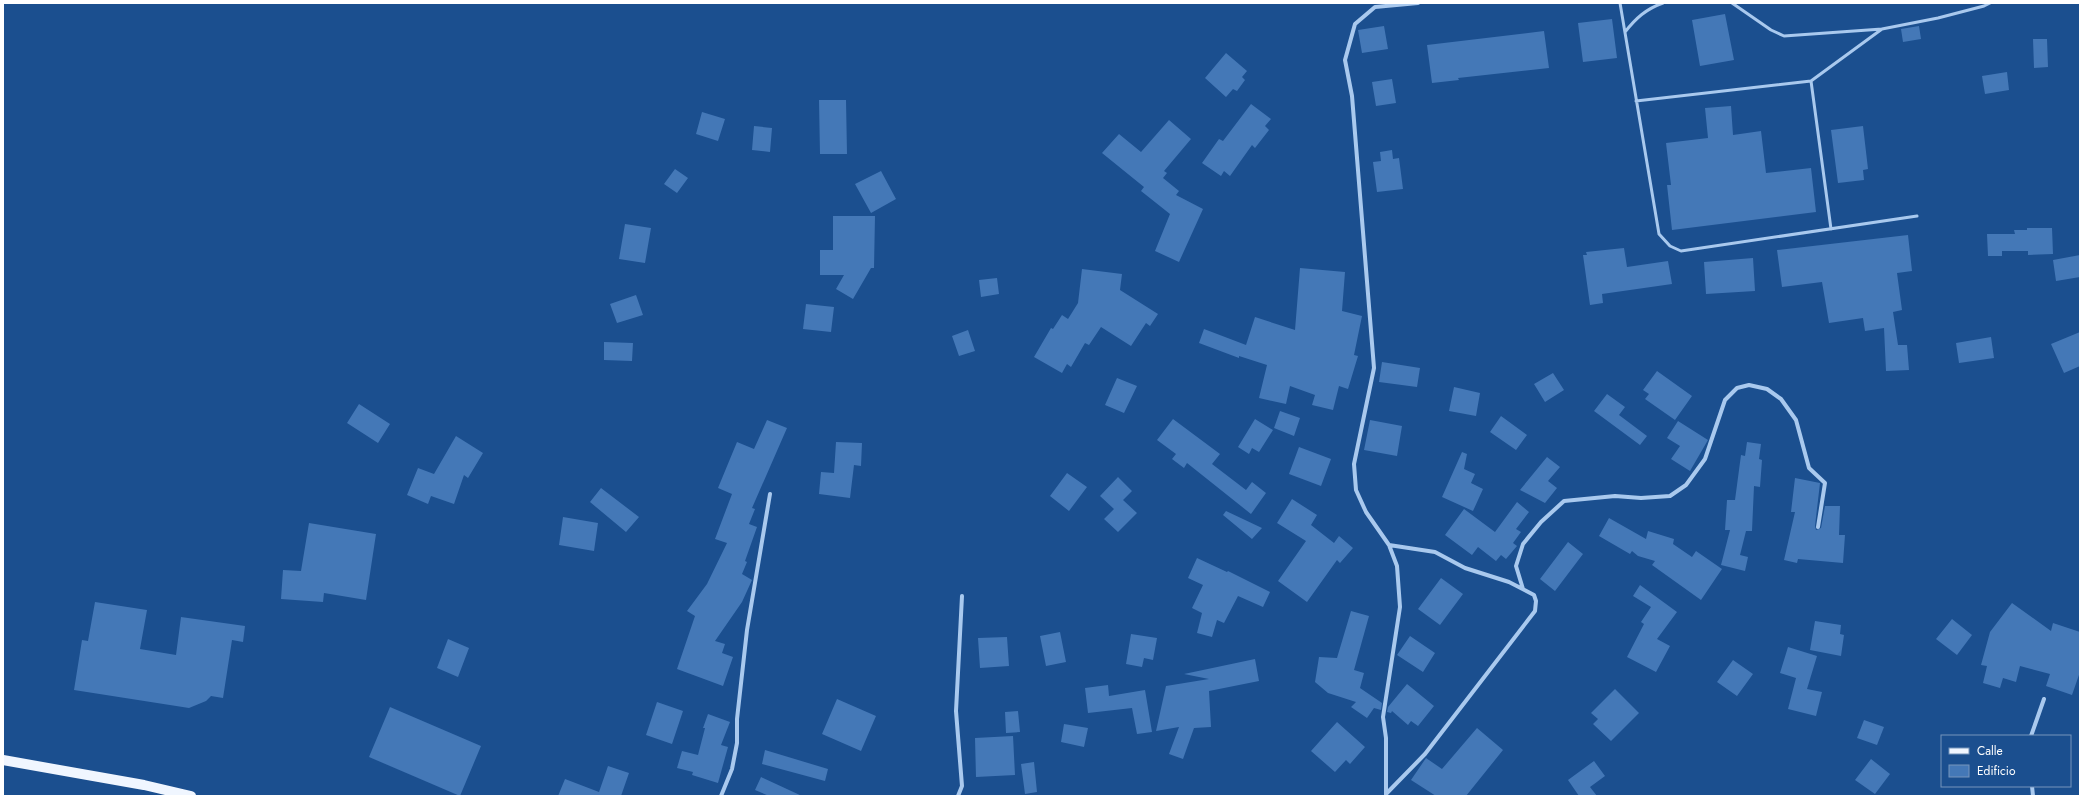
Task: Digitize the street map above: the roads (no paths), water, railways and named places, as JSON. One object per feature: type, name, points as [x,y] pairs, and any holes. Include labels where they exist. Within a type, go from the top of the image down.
[{"type":"main road","points":[[3,760],[144,785],[191,796]]},
{"type":"street","points":[[1387,794],[1386,738],[1382,717],[1400,607],[1397,566],[1389,545],[1366,512],[1356,490],[1354,464],[1374,368],[1352,96],[1345,60],[1355,24],[1375,7],[1418,3]]},
{"type":"street","points":[[1523,589],[1516,566],[1523,544],[1564,501],[1615,496],[1641,498],[1670,496],[1686,484],[1705,458],[1725,400],[1738,388],[1749,385],[1767,390],[1781,399],[1796,420],[1809,468],[1825,483],[1818,527]]},
{"type":"street","points":[[721,796],[732,769],[737,743],[737,719],[747,630],[770,494]]},
{"type":"street","points":[[1387,794],[1425,754],[1535,611],[1536,601],[1534,595],[1523,589],[1494,576],[1465,568],[1435,552],[1389,545]]},
{"type":"street","points":[[958,796],[962,786],[956,711],[962,596]]},
{"type":"street","points":[[2031,735],[2044,699]]},
{"type":"lane","points":[[1620,3],[1658,234],[1670,246],[1681,251],[1917,216]]},
{"type":"lane","points":[[1625,32],[1636,18],[1652,7],[1663,3]]},
{"type":"lane","points":[[1732,3],[1771,30],[1784,36],[1882,29],[1938,18],[1984,6],[1990,3]]},
{"type":"lane","points":[[1636,101],[1811,81],[1882,29]]},
{"type":"lane","points":[[1811,81],[1832,229]]}]
